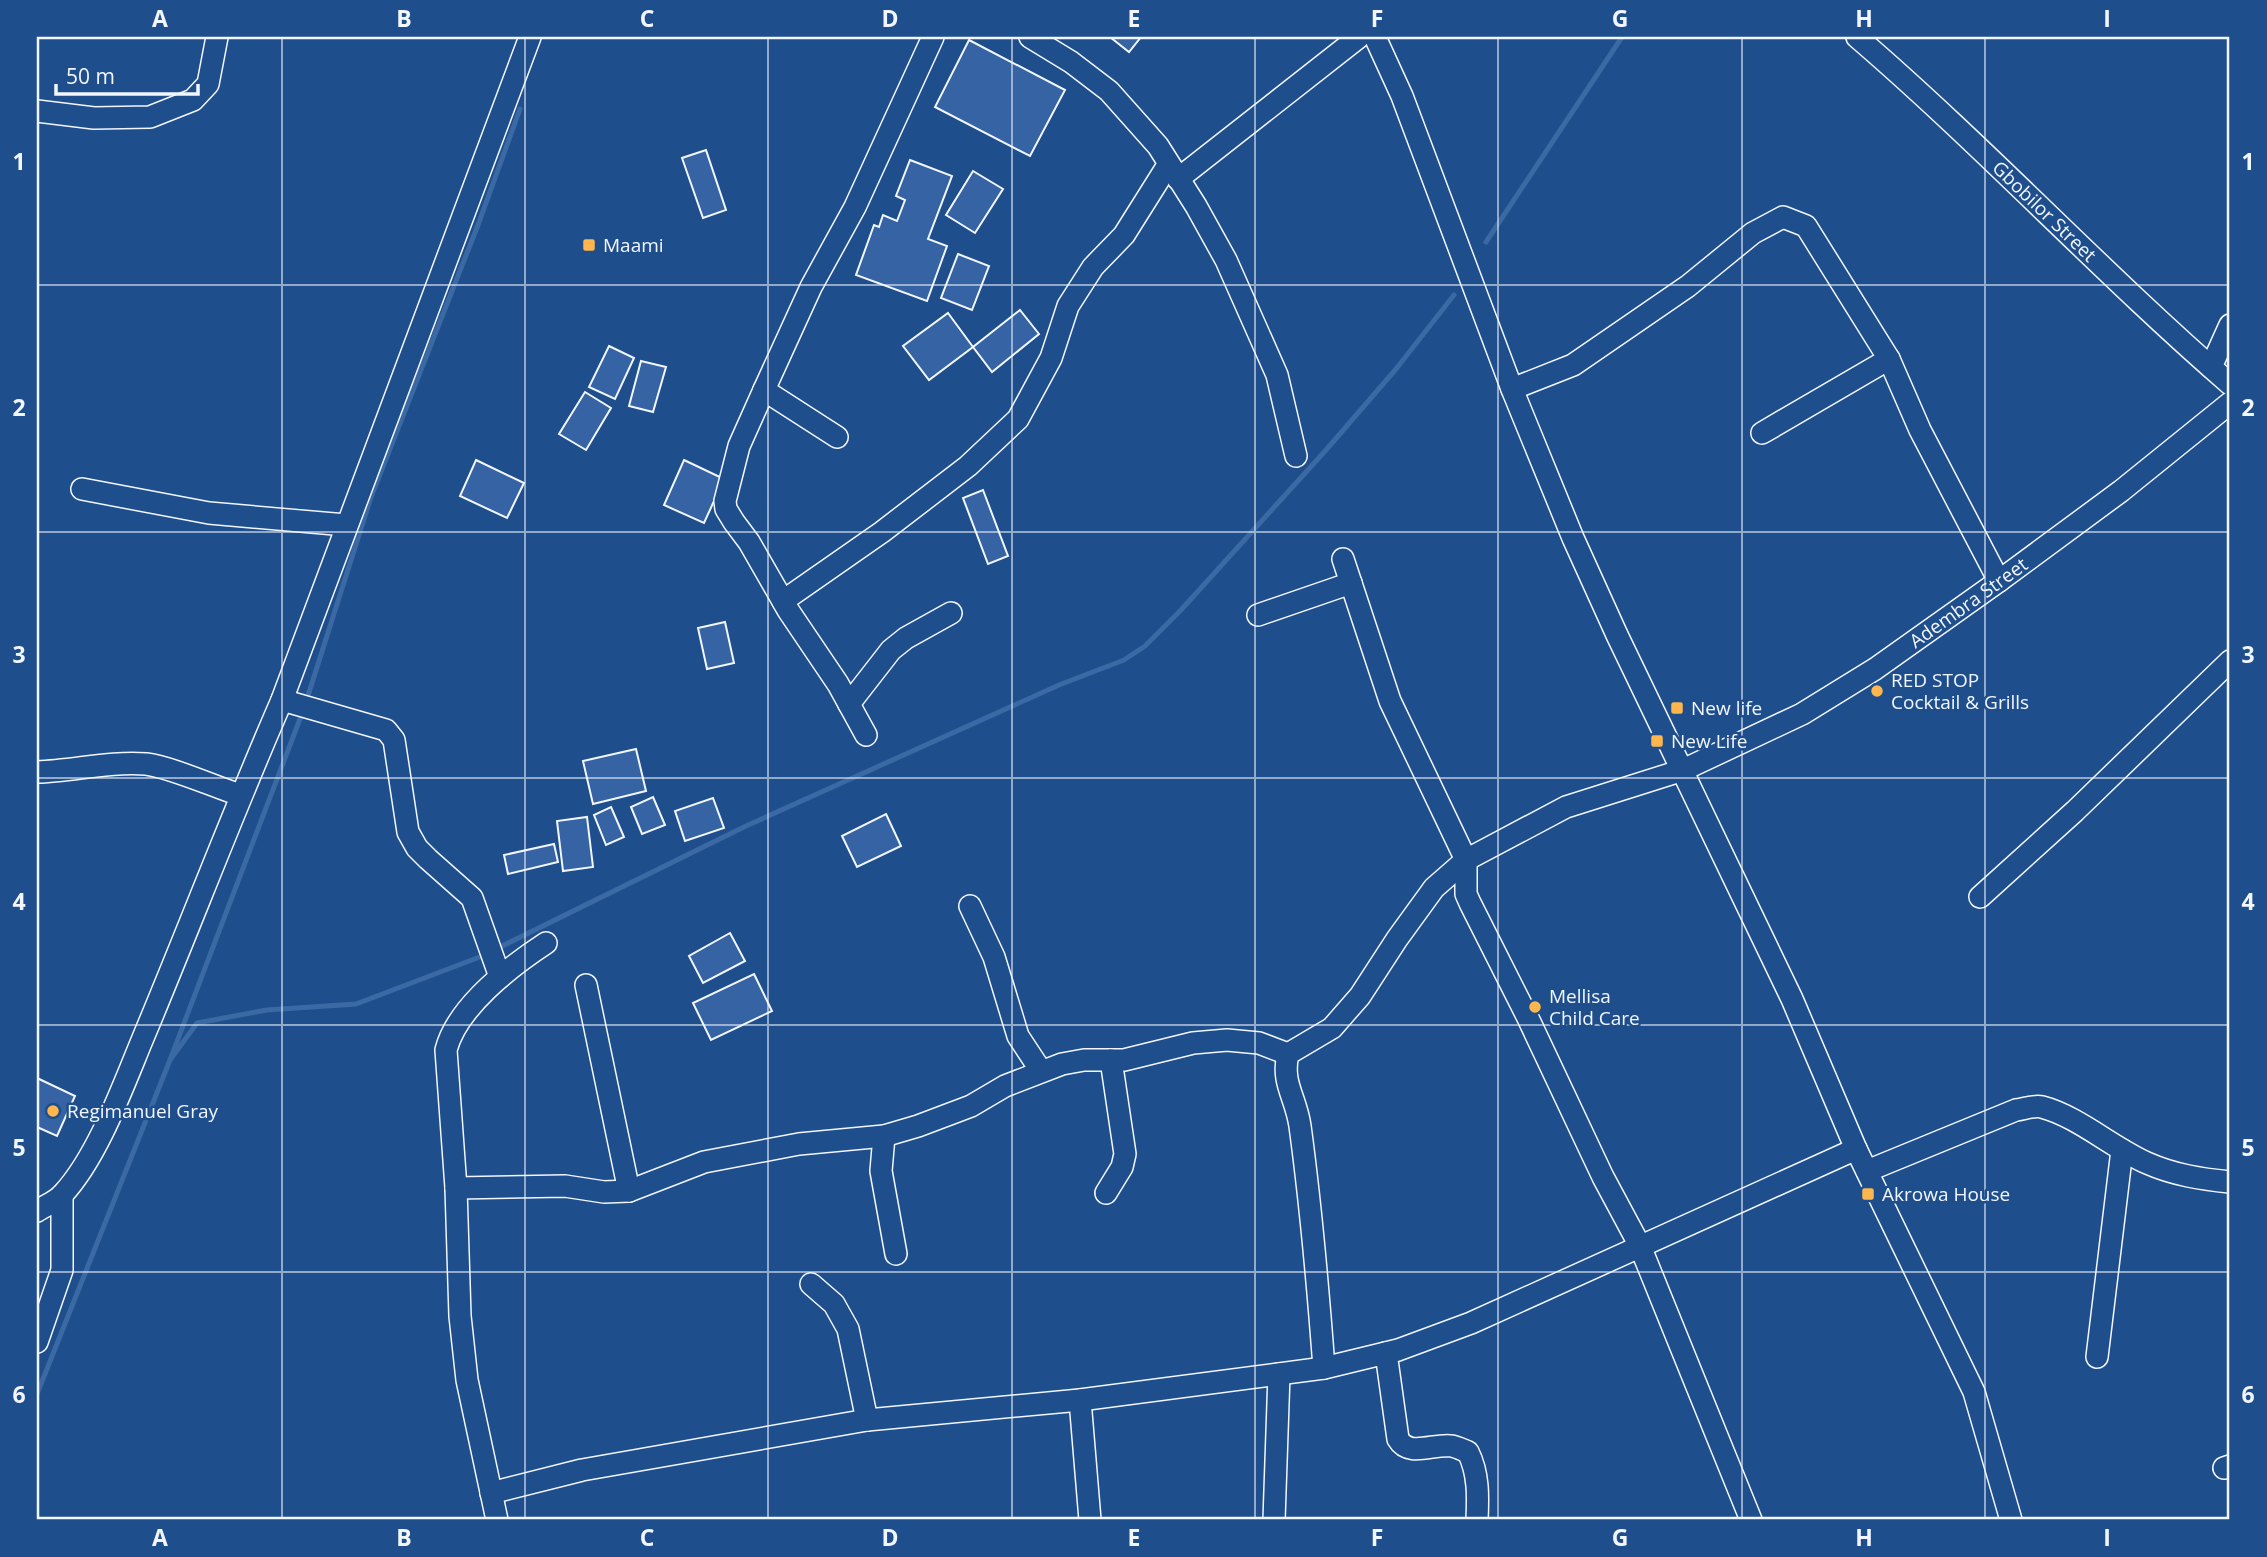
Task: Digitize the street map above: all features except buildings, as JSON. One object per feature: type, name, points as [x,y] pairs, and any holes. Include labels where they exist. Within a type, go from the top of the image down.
[{"type":"street","points":[[37,111],[94,118],[150,117],[193,100],[208,84],[217,37]]},
{"type":"street","points":[[37,1211],[62,1195],[89,1156],[169,976],[240,795],[296,703],[346,525],[530,37]]},
{"type":"street","points":[[866,735],[838,684],[726,509],[725,501],[739,446],[764,390],[811,287],[855,207],[933,37]]},
{"type":"street","points":[[1030,37],[1109,90],[1158,146],[1226,260],[1277,375],[1296,456]]},
{"type":"street","points":[[783,601],[882,532],[968,466],[1018,419],[1051,358],[1068,306],[1093,267],[1124,235],[1173,172],[1359,37]]},
{"type":"street","points":[[1375,37],[1402,96],[1578,550],[1792,999],[1867,1171],[1974,1392],[2011,1520]]},
{"type":"street","name":"Gbobilor Street","points":[[1857,37],[1918,89],[2230,384]]},
{"type":"street","points":[[1513,388],[1573,365],[1688,286],[1753,233],[1783,217],[1806,226],[1889,359],[1920,430],[1999,581]]},
{"type":"street","points":[[2211,367],[2230,325]]},
{"type":"street","points":[[1762,433],[1889,359]]},
{"type":"street","points":[[764,390],[837,437]]},
{"type":"street","name":"Adembra Street","points":[[1288,1054],[1332,1028],[1360,996],[1434,888],[1466,860],[1566,807],[1683,771],[1802,714],[1875,669],[1999,581],[2121,491],[2230,403]]},
{"type":"street","points":[[82,489],[209,513],[346,525]]},
{"type":"street","points":[[1343,559],[1390,701],[1466,860],[1466,894],[1469,903],[1528,1018],[1603,1177],[1640,1246],[1751,1520]]},
{"type":"street","points":[[1258,615],[1351,583]]},
{"type":"street","points":[[849,704],[891,650],[906,638],[951,613]]},
{"type":"street","points":[[1980,897],[2075,811],[2230,661]]},
{"type":"street","points":[[296,703],[377,726],[386,730],[394,740],[408,832],[422,853],[472,898],[494,962]]},
{"type":"street","points":[[37,772],[64,772],[118,764],[147,764],[240,795]]},
{"type":"street","points":[[970,906],[994,957],[1018,1036],[1041,1071]]},
{"type":"street","points":[[494,962],[510,967],[546,943]]},
{"type":"street","points":[[494,962],[450,1034],[446,1050],[456,1188],[460,1316],[467,1380],[497,1520]]},
{"type":"street","points":[[586,985],[629,1191]]},
{"type":"street","points":[[456,1188],[565,1186],[604,1192],[629,1191],[704,1162],[754,1151],[884,1136],[971,1106],[1005,1086],[1041,1071],[1084,1060],[1140,1058],[1193,1042],[1227,1040],[1259,1043],[1288,1054],[1284,1069],[1298,1107],[1314,1234],[1324,1368]]},
{"type":"street","points":[[1105,1193],[1122,1167],[1125,1154],[1111,1060]]},
{"type":"street","points":[[1867,1171],[2016,1110],[2040,1106],[2169,1172],[2230,1182]]},
{"type":"street","points":[[884,1136],[881,1171],[896,1254]]},
{"type":"street","points":[[491,1493],[582,1470],[867,1420],[1080,1400],[1324,1368],[1386,1353],[1471,1323],[1857,1149]]},
{"type":"street","points":[[2097,1357],[2122,1150]]},
{"type":"street","points":[[37,1342],[62,1270],[62,1195]]},
{"type":"street","points":[[811,1284],[834,1304],[848,1329],[867,1420]]},
{"type":"street","points":[[1386,1353],[1398,1439],[1402,1446],[1410,1448],[1452,1446],[1468,1452],[1475,1466],[1477,1520]]},
{"type":"street","points":[[1274,1520],[1279,1374]]},
{"type":"street","points":[[1080,1400],[1090,1520]]},
{"type":"waterway","points":[[1486,242],[1622,37]]},
{"type":"waterway","points":[[306,702],[371,497],[478,225],[520,109]]},
{"type":"waterway","points":[[494,950],[746,826],[1059,685],[1124,660],[1145,646],[1326,450],[1396,369],[1454,295]]},
{"type":"waterway","points":[[37,1394],[170,1060],[303,711]]},
{"type":"waterway","points":[[170,1060],[197,1023],[267,1010],[356,1004],[485,955]]},
{"type":"place","name":"Maami","points":[[589,245]]},
{"type":"place","name":"RED STOP Cocktail & Grills","points":[[1877,691]]},
{"type":"place","name":"New life","points":[[1677,708]]},
{"type":"place","name":"New Life","points":[[1657,741]]},
{"type":"place","name":"Mellisa Child Care","points":[[1535,1007]]},
{"type":"place","name":"Regimanuel Gray","points":[[53,1111]]},
{"type":"place","name":"Akrowa House","points":[[1868,1194]]}]
